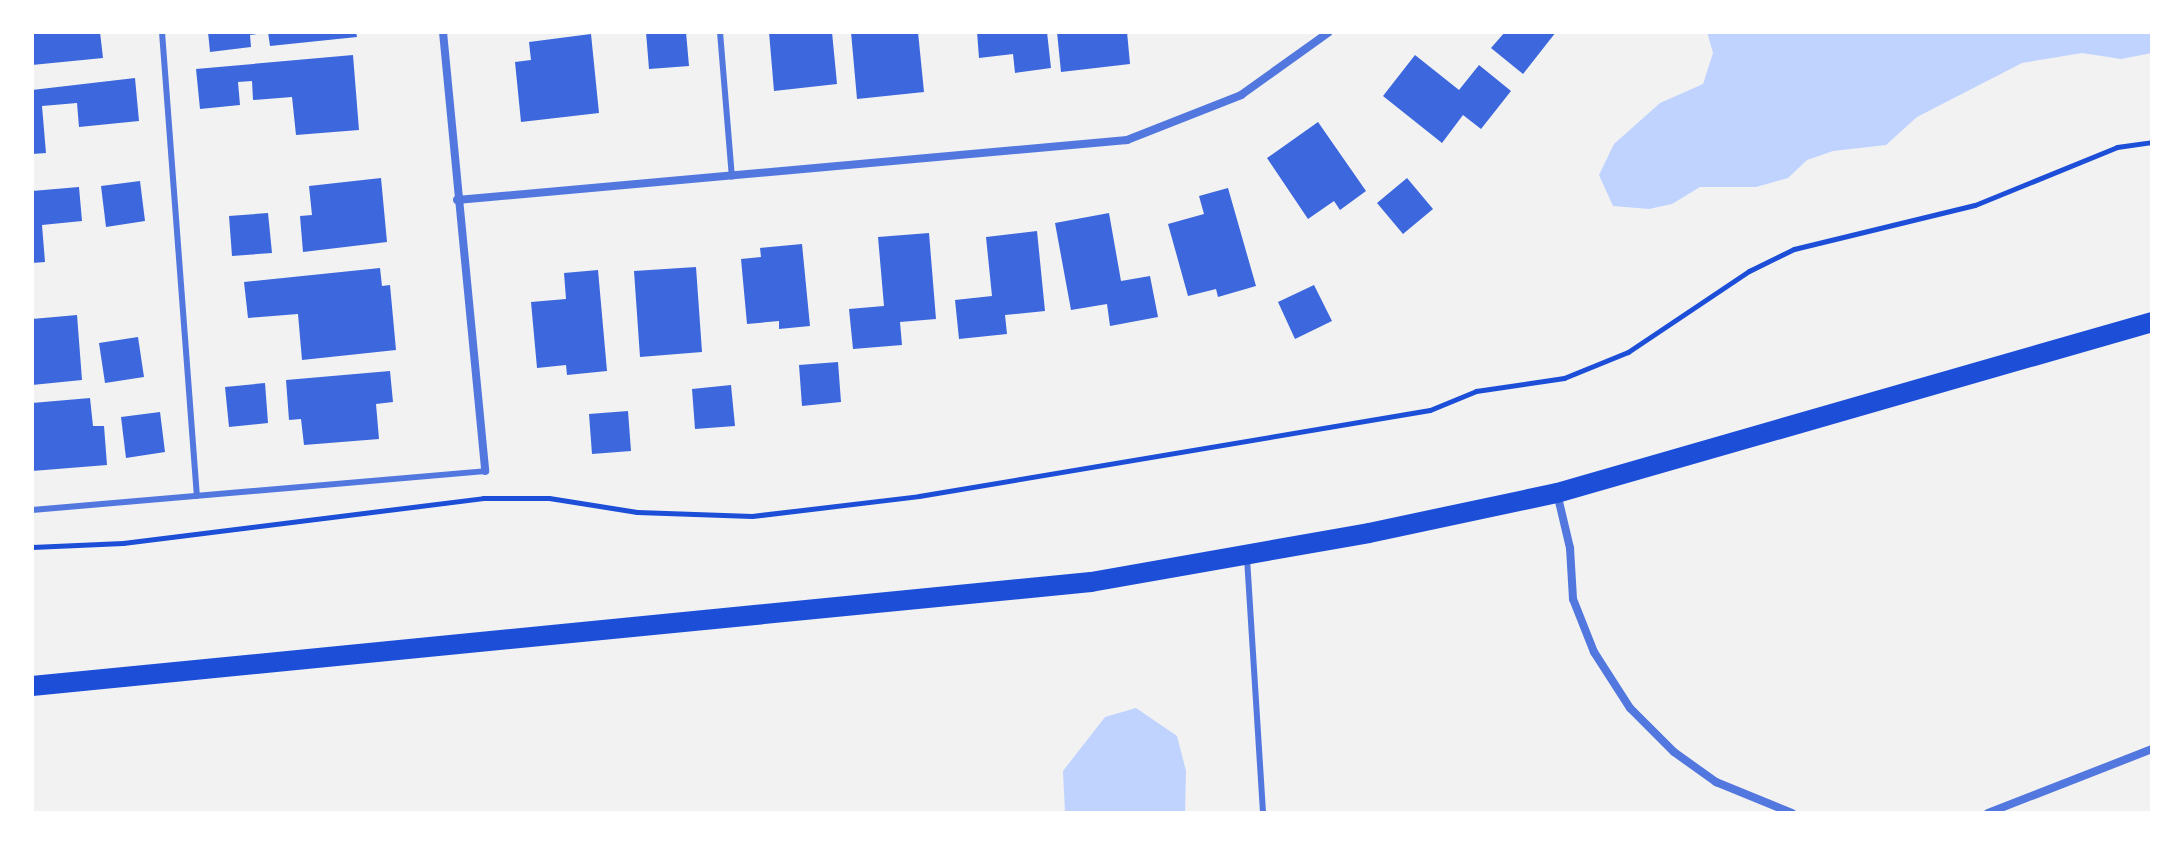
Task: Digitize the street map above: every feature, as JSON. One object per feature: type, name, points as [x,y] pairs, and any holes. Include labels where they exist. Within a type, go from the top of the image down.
[{"type":"main road","points":[[32,686],[868,608],[1091,582],[1247,555],[1557,493],[2152,322]]},
{"type":"street","points":[[443,32],[485,471]]},
{"type":"street","points":[[457,200],[1127,140],[1241,95],[1329,32]]},
{"type":"street","points":[[1557,493],[1570,548],[1573,599],[1594,652],[1630,708],[1674,752],[1716,782],[1792,813]]},
{"type":"street","points":[[1988,813],[2152,749]]},
{"type":"lane","points":[[162,32],[197,496]]},
{"type":"lane","points":[[720,32],[732,177]]},
{"type":"lane","points":[[32,510],[485,471]]},
{"type":"lane","points":[[1247,555],[1263,813]]},
{"type":"path","points":[[32,547],[123,543],[483,498],[549,498],[637,512],[752,516],[919,496],[1430,410],[1476,391],[1564,378],[1628,352],[1749,271],[1794,249],[1975,205],[2117,147],[2152,142]]},
{"type":"water","points":[[1707,32],[2152,32],[2152,53],[2121,59],[2082,53],[2022,63],[1917,117],[1886,145],[1833,151],[1807,160],[1788,178],[1756,187],[1700,187],[1672,204],[1649,209],[1613,206],[1599,175],[1614,144],[1660,103],[1703,84],[1713,53]]},
{"type":"water","points":[[1136,708],[1177,736],[1186,771],[1185,813],[1065,813],[1063,771],[1105,717]]},
{"type":"building","points":[[32,32],[100,32],[103,58],[32,65]]},
{"type":"building","points":[[208,32],[257,34],[250,35],[251,47],[210,52]]},
{"type":"building","points":[[268,32],[356,32],[357,37],[270,46]]},
{"type":"building","points":[[646,32],[686,32],[689,66],[649,69]]},
{"type":"building","points":[[769,32],[832,32],[837,84],[774,91]]},
{"type":"building","points":[[851,32],[918,32],[924,92],[857,99]]},
{"type":"building","points":[[977,32],[1047,32],[1051,68],[1015,73],[1013,54],[979,58]]},
{"type":"building","points":[[1057,32],[1127,32],[1130,64],[1061,72]]},
{"type":"building","points":[[1505,32],[1556,32],[1523,74],[1491,48]]},
{"type":"building","points":[[591,34],[599,113],[521,122],[515,62],[531,60],[529,42]]},
{"type":"building","points":[[353,55],[359,130],[296,135],[292,97],[253,100],[252,81],[238,82],[240,105],[200,109],[196,69]]},
{"type":"building","points":[[1415,55],[1459,90],[1479,65],[1511,91],[1481,129],[1463,115],[1442,143],[1383,96]]},
{"type":"building","points":[[135,78],[139,121],[79,127],[77,103],[42,106],[46,153],[32,154],[32,90]]},
{"type":"building","points":[[1318,122],[1366,191],[1340,210],[1334,201],[1308,219],[1267,158]]},
{"type":"building","points":[[381,178],[387,242],[303,252],[300,216],[312,215],[309,186]]},
{"type":"building","points":[[1407,178],[1433,209],[1403,234],[1377,203]]},
{"type":"building","points":[[140,181],[145,221],[106,227],[101,186]]},
{"type":"building","points":[[79,187],[82,221],[42,225],[45,262],[32,263],[32,191]]},
{"type":"building","points":[[1228,188],[1256,286],[1218,297],[1216,289],[1188,296],[1168,224],[1204,214],[1199,196]]},
{"type":"building","points":[[268,213],[272,253],[232,256],[229,216]]},
{"type":"building","points":[[1109,213],[1121,281],[1150,276],[1158,317],[1110,326],[1107,304],[1071,310],[1055,223]]},
{"type":"building","points":[[1037,231],[1045,311],[1005,315],[1007,334],[959,339],[955,300],[992,296],[986,237]]},
{"type":"building","points":[[929,233],[936,319],[900,322],[902,345],[853,349],[849,309],[884,306],[878,237]]},
{"type":"building","points":[[802,244],[810,326],[779,329],[779,321],[747,324],[741,259],[761,257],[760,248]]},
{"type":"building","points":[[696,267],[702,352],[640,357],[634,271]]},
{"type":"building","points":[[380,268],[382,286],[390,285],[396,350],[302,360],[298,314],[248,318],[244,282]]},
{"type":"building","points":[[598,270],[607,371],[567,375],[566,365],[537,368],[531,302],[566,299],[564,273]]},
{"type":"building","points":[[1314,285],[1332,321],[1295,339],[1278,302]]},
{"type":"building","points":[[77,315],[82,380],[32,385],[32,319]]},
{"type":"building","points":[[138,337],[144,377],[105,383],[99,343]]},
{"type":"building","points":[[838,362],[841,402],[802,406],[799,365]]},
{"type":"building","points":[[390,371],[393,402],[376,404],[379,439],[304,445],[301,419],[289,420],[286,380]]},
{"type":"building","points":[[265,383],[268,423],[229,427],[225,387]]},
{"type":"building","points":[[731,385],[735,426],[695,429],[692,389]]},
{"type":"building","points":[[90,398],[93,426],[104,426],[107,465],[32,471],[32,403]]},
{"type":"building","points":[[628,411],[631,451],[592,454],[589,414]]},
{"type":"building","points":[[160,412],[165,452],[126,458],[121,417]]}]
